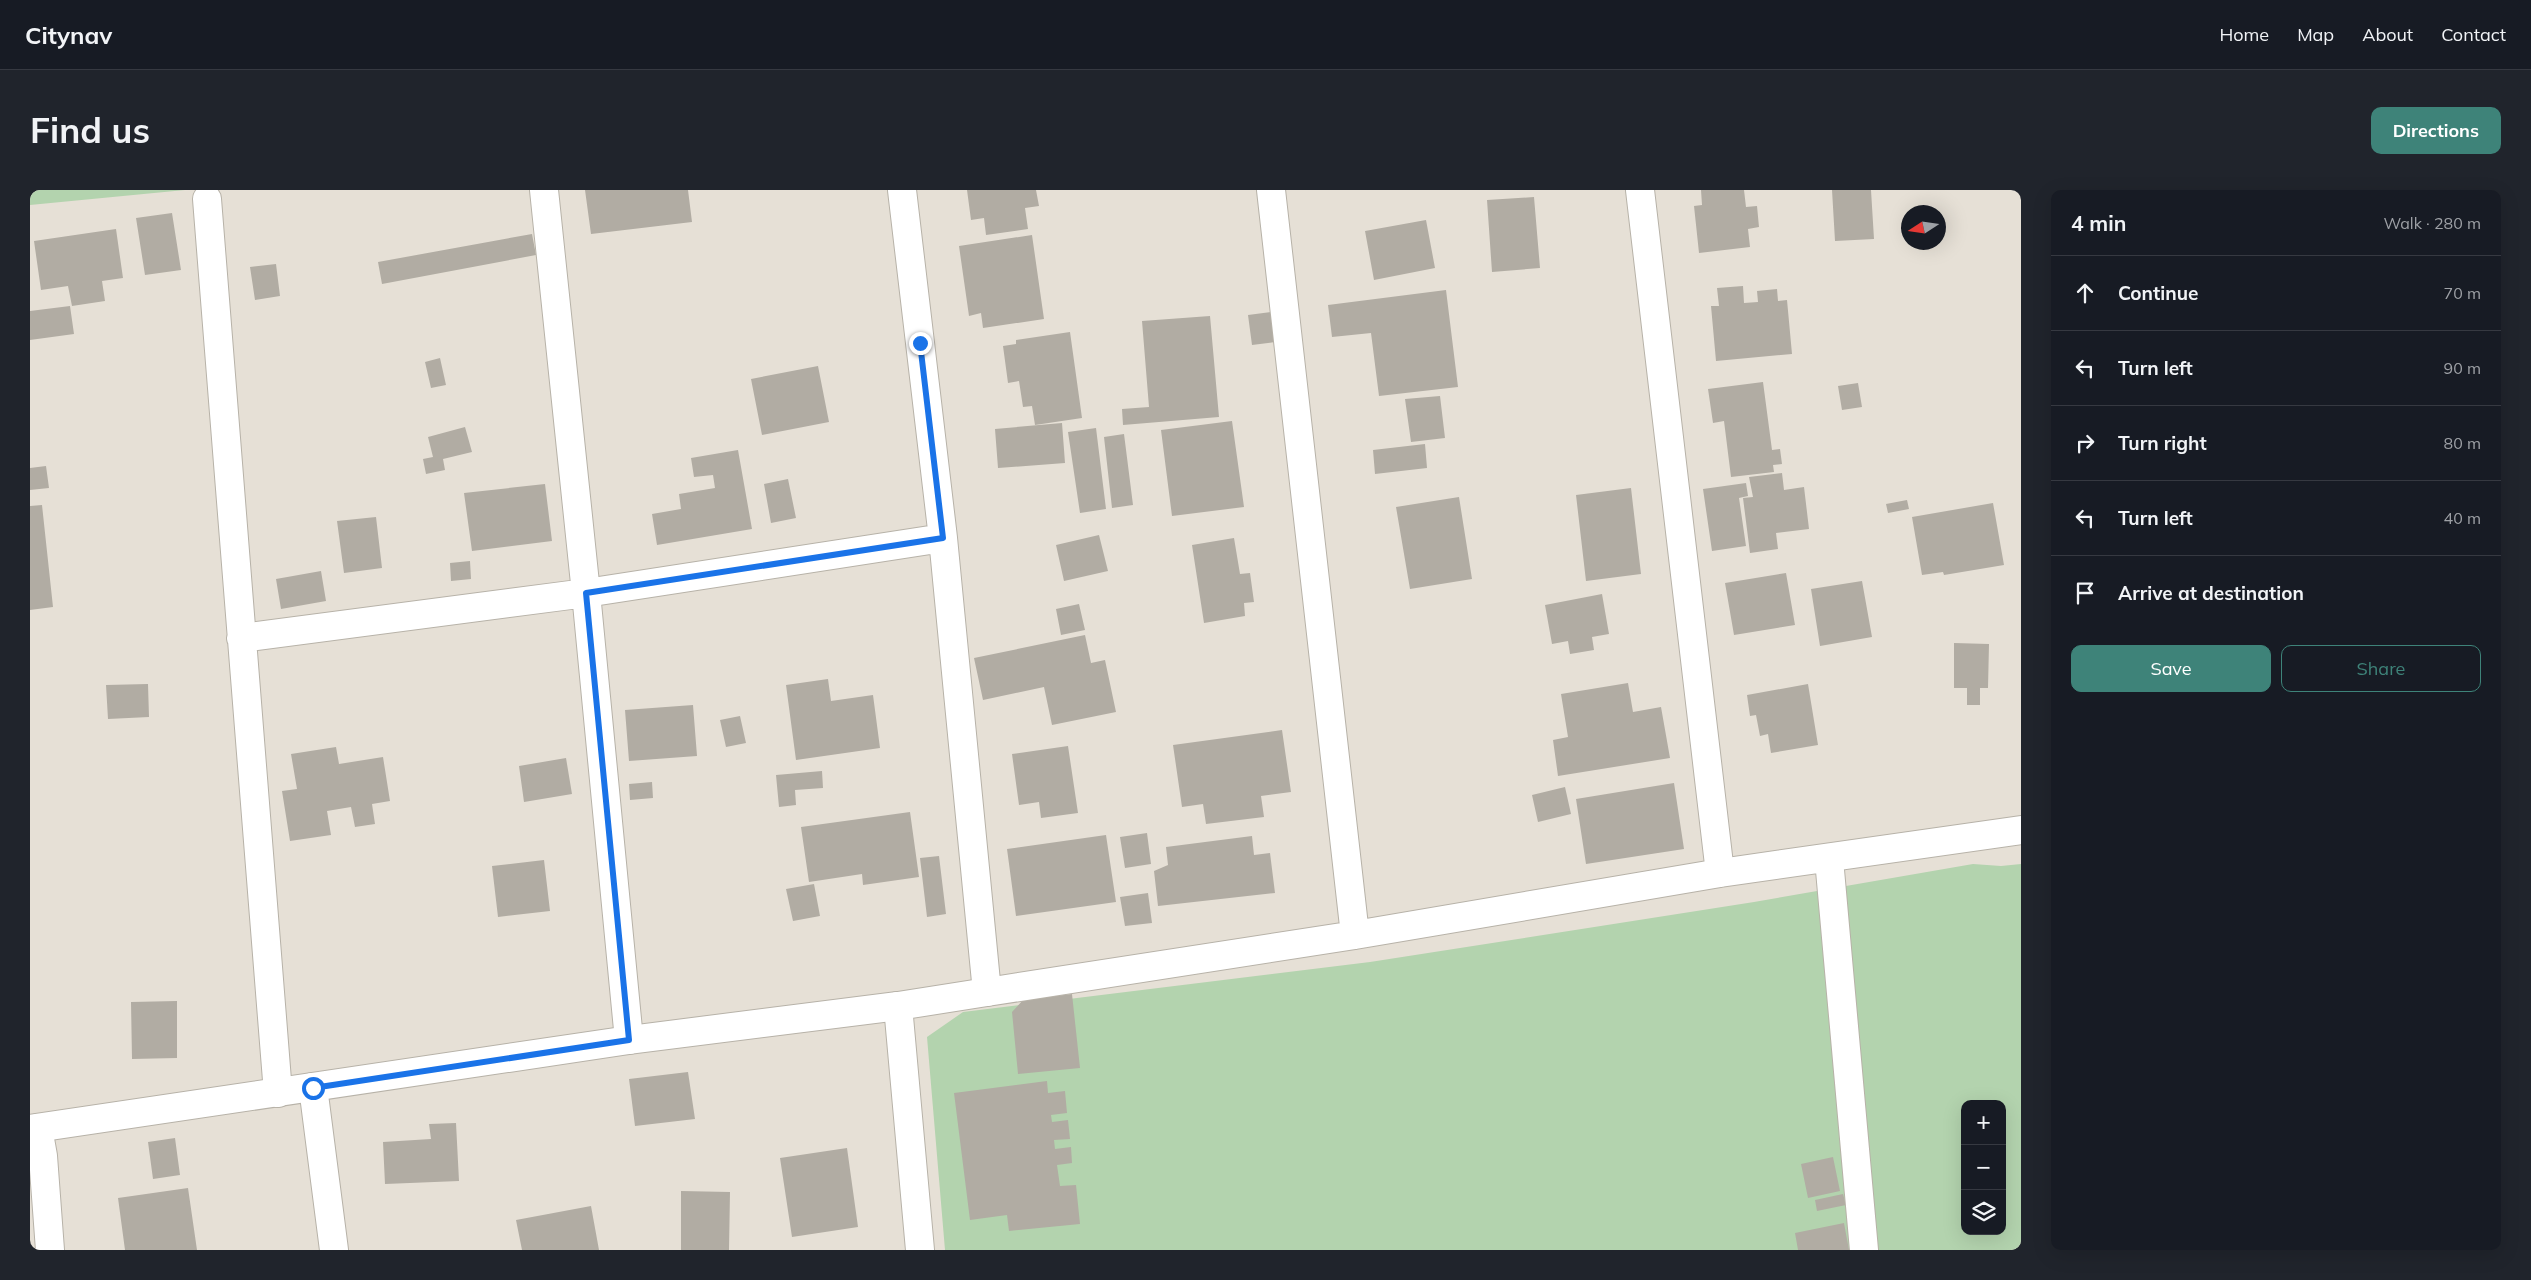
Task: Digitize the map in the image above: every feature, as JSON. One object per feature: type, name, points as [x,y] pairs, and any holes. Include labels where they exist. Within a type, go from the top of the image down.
[{"type":"street","points":[[544,190],[586,593],[629,1040]]},
{"type":"street","points":[[902,190],[943,538],[987,992]]},
{"type":"street","points":[[1271,190],[1354,935]]},
{"type":"street","points":[[1640,190],[1720,873]]},
{"type":"street","points":[[207,199],[278,1093]]},
{"type":"street","points":[[241,638],[586,593],[943,538]]},
{"type":"street","points":[[50,1250],[44,1156],[34,1129],[629,1040],[898,1006],[1354,935],[1720,873],[1829,859],[2021,830]]},
{"type":"street","points":[[1829,859],[1864,1250]]},
{"type":"street","points":[[898,1006],[920,1250]]},
{"type":"street","points":[[313,1088],[334,1250]]},
{"type":"green space","points":[[30,190],[185,190],[30,205]]},
{"type":"green space","points":[[1973,864],[2001,866],[2021,864],[2021,1250],[945,1250],[927,1037],[963,1012],[1370,962],[1754,902]]},
{"type":"building","points":[[585,190],[688,190],[692,222],[591,234]]},
{"type":"building","points":[[967,190],[1036,190],[1039,206],[1025,208],[1028,229],[986,235],[984,218],[971,220]]},
{"type":"building","points":[[1701,190],[1744,190],[1746,207],[1757,206],[1759,227],[1748,229],[1750,247],[1699,253],[1694,206],[1702,205]]},
{"type":"building","points":[[1832,190],[1871,190],[1874,239],[1835,241]]},
{"type":"building","points":[[1534,197],[1540,268],[1492,272],[1487,200]]},
{"type":"building","points":[[172,213],[181,270],[145,275],[136,218]]},
{"type":"building","points":[[1426,220],[1435,268],[1374,280],[1365,231]]},
{"type":"building","points":[[116,229],[123,278],[102,281],[105,301],[72,306],[68,286],[41,290],[34,241]]},
{"type":"building","points":[[532,234],[536,255],[382,284],[378,262]]},
{"type":"building","points":[[1032,235],[1044,319],[983,328],[981,313],[969,316],[959,246]]},
{"type":"building","points":[[276,264],[280,296],[255,300],[250,267]]},
{"type":"building","points":[[1743,286],[1744,303],[1758,302],[1757,291],[1777,289],[1778,301],[1787,300],[1792,354],[1716,361],[1711,306],[1719,306],[1717,288]]},
{"type":"building","points":[[1446,290],[1458,387],[1379,396],[1371,333],[1332,337],[1328,305]]},
{"type":"building","points":[[70,306],[74,334],[30,340],[30,311]]},
{"type":"building","points":[[1271,312],[1275,342],[1252,345],[1248,315]]},
{"type":"building","points":[[1210,316],[1219,417],[1123,425],[1122,409],[1149,407],[1142,321]]},
{"type":"building","points":[[1070,332],[1082,418],[1035,425],[1032,406],[1023,407],[1019,381],[1008,383],[1003,346],[1016,344],[1016,340]]},
{"type":"building","points":[[440,358],[446,385],[431,388],[425,362]]},
{"type":"building","points":[[818,366],[829,422],[762,435],[751,379]]},
{"type":"building","points":[[1763,382],[1772,450],[1780,449],[1782,464],[1773,465],[1774,472],[1731,477],[1724,421],[1713,423],[1708,389]]},
{"type":"building","points":[[1858,383],[1862,407],[1842,410],[1838,386]]},
{"type":"building","points":[[1440,396],[1445,438],[1411,442],[1405,399]]},
{"type":"building","points":[[1232,421],[1244,507],[1172,516],[1161,430]]},
{"type":"building","points":[[1062,423],[1065,463],[998,468],[995,429]]},
{"type":"building","points":[[465,427],[472,452],[443,459],[445,470],[426,474],[423,459],[433,457],[428,437]]},
{"type":"building","points":[[1096,428],[1106,509],[1080,513],[1068,432]]},
{"type":"building","points":[[1124,434],[1133,505],[1112,508],[1104,437]]},
{"type":"building","points":[[1425,444],[1427,468],[1375,474],[1373,450]]},
{"type":"building","points":[[738,450],[752,529],[657,545],[652,514],[681,509],[679,494],[715,488],[713,475],[694,477],[691,458]]},
{"type":"building","points":[[46,466],[49,488],[30,490],[30,468]]},
{"type":"building","points":[[1782,473],[1784,490],[1804,487],[1809,529],[1776,533],[1778,549],[1750,553],[1743,498],[1753,497],[1749,477]]},
{"type":"building","points":[[788,479],[796,518],[771,523],[764,484]]},
{"type":"building","points":[[1746,483],[1748,496],[1739,498],[1746,546],[1712,551],[1703,489]]},
{"type":"building","points":[[545,484],[552,541],[472,551],[464,493]]},
{"type":"building","points":[[1631,488],[1641,574],[1586,581],[1576,495]]},
{"type":"building","points":[[1459,497],[1472,579],[1410,589],[1396,507]]},
{"type":"building","points":[[1907,500],[1909,509],[1888,513],[1886,504]]},
{"type":"building","points":[[1993,503],[2004,565],[1944,575],[1943,572],[1922,575],[1912,517]]},
{"type":"building","points":[[42,505],[53,607],[30,610],[30,506]]},
{"type":"building","points":[[376,517],[382,568],[344,573],[337,521]]},
{"type":"building","points":[[1099,535],[1108,571],[1064,581],[1056,545]]},
{"type":"building","points":[[1234,538],[1240,574],[1250,573],[1254,602],[1244,603],[1245,616],[1204,623],[1192,545]]},
{"type":"building","points":[[470,561],[471,579],[451,581],[450,563]]},
{"type":"building","points":[[321,571],[326,601],[281,609],[276,579]]},
{"type":"building","points":[[1786,573],[1795,625],[1734,635],[1725,583]]},
{"type":"building","points":[[1862,581],[1872,637],[1820,646],[1811,589]]},
{"type":"building","points":[[1602,594],[1609,634],[1592,637],[1594,650],[1570,654],[1568,641],[1552,644],[1545,605]]},
{"type":"building","points":[[1079,604],[1085,630],[1061,635],[1056,609]]},
{"type":"building","points":[[1085,635],[1091,663],[1105,660],[1116,712],[1052,725],[1044,687],[983,700],[974,658]]},
{"type":"building","points":[[1954,643],[1989,644],[1988,688],[1980,688],[1980,705],[1967,705],[1967,688],[1954,688]]},
{"type":"building","points":[[828,679],[831,701],[873,695],[880,748],[796,760],[786,685]]},
{"type":"building","points":[[1628,683],[1633,712],[1661,707],[1670,758],[1558,776],[1553,740],[1568,737],[1561,694]]},
{"type":"building","points":[[148,684],[149,717],[108,719],[106,685]]},
{"type":"building","points":[[1808,684],[1818,745],[1771,753],[1768,734],[1760,736],[1756,715],[1750,716],[1747,695]]},
{"type":"building","points":[[693,705],[697,756],[629,761],[625,710]]},
{"type":"building","points":[[740,716],[746,743],[726,747],[720,720]]},
{"type":"building","points":[[1282,730],[1291,792],[1261,796],[1264,817],[1206,824],[1203,804],[1182,807],[1173,745]]},
{"type":"building","points":[[1068,746],[1078,813],[1041,818],[1039,802],[1019,805],[1012,754]]},
{"type":"building","points":[[336,747],[339,764],[383,757],[390,801],[372,804],[375,824],[355,827],[351,807],[327,811],[331,835],[290,841],[282,791],[297,789],[291,754]]},
{"type":"building","points":[[566,758],[572,794],[524,802],[519,766]]},
{"type":"building","points":[[822,771],[823,788],[795,790],[796,805],[779,807],[776,775]]},
{"type":"building","points":[[652,782],[653,798],[630,800],[629,784]]},
{"type":"building","points":[[1674,783],[1684,849],[1586,864],[1576,799]]},
{"type":"building","points":[[1565,787],[1571,814],[1538,822],[1532,795]]},
{"type":"building","points":[[910,812],[919,877],[863,885],[862,874],[809,882],[801,827]]},
{"type":"building","points":[[1147,833],[1151,864],[1125,868],[1120,837]]},
{"type":"building","points":[[1106,835],[1116,902],[1016,916],[1007,849]]},
{"type":"building","points":[[1252,836],[1254,855],[1270,853],[1275,893],[1158,906],[1154,871],[1168,865],[1166,847]]},
{"type":"building","points":[[939,856],[946,914],[927,917],[920,858]]},
{"type":"building","points":[[544,860],[550,911],[498,917],[492,866]]},
{"type":"building","points":[[814,884],[820,916],[793,921],[786,889]]},
{"type":"building","points":[[1148,893],[1152,923],[1125,926],[1120,897]]},
{"type":"building","points":[[1072,994],[1080,1068],[1018,1074],[1012,1012],[1023,1000]]},
{"type":"building","points":[[177,1001],[177,1058],[132,1059],[131,1002]]},
{"type":"building","points":[[688,1072],[695,1119],[635,1126],[629,1079]]},
{"type":"building","points":[[1047,1081],[1048,1093],[1065,1091],[1067,1113],[1051,1115],[1052,1122],[1068,1120],[1070,1139],[1054,1140],[1055,1149],[1071,1147],[1072,1163],[1057,1165],[1060,1186],[1076,1185],[1080,1224],[1009,1231],[1007,1215],[970,1220],[954,1093]]},
{"type":"building","points":[[456,1123],[459,1181],[385,1184],[383,1142],[431,1139],[429,1124]]},
{"type":"building","points":[[175,1138],[180,1175],[153,1179],[148,1142]]},
{"type":"building","points":[[847,1148],[858,1227],[792,1237],[780,1158]]},
{"type":"building","points":[[1833,1157],[1840,1191],[1808,1198],[1801,1164]]},
{"type":"building","points":[[188,1188],[197,1250],[125,1250],[118,1198]]},
{"type":"building","points":[[681,1191],[730,1192],[729,1250],[681,1250]]},
{"type":"building","points":[[1843,1194],[1846,1205],[1817,1211],[1815,1200]]},
{"type":"building","points":[[591,1206],[599,1250],[522,1250],[516,1220]]},
{"type":"building","points":[[1844,1223],[1849,1250],[1798,1250],[1795,1233]]},
{"type":"route","points":[[313,1088],[629,1040],[586,593],[943,538],[920,343]]}]
